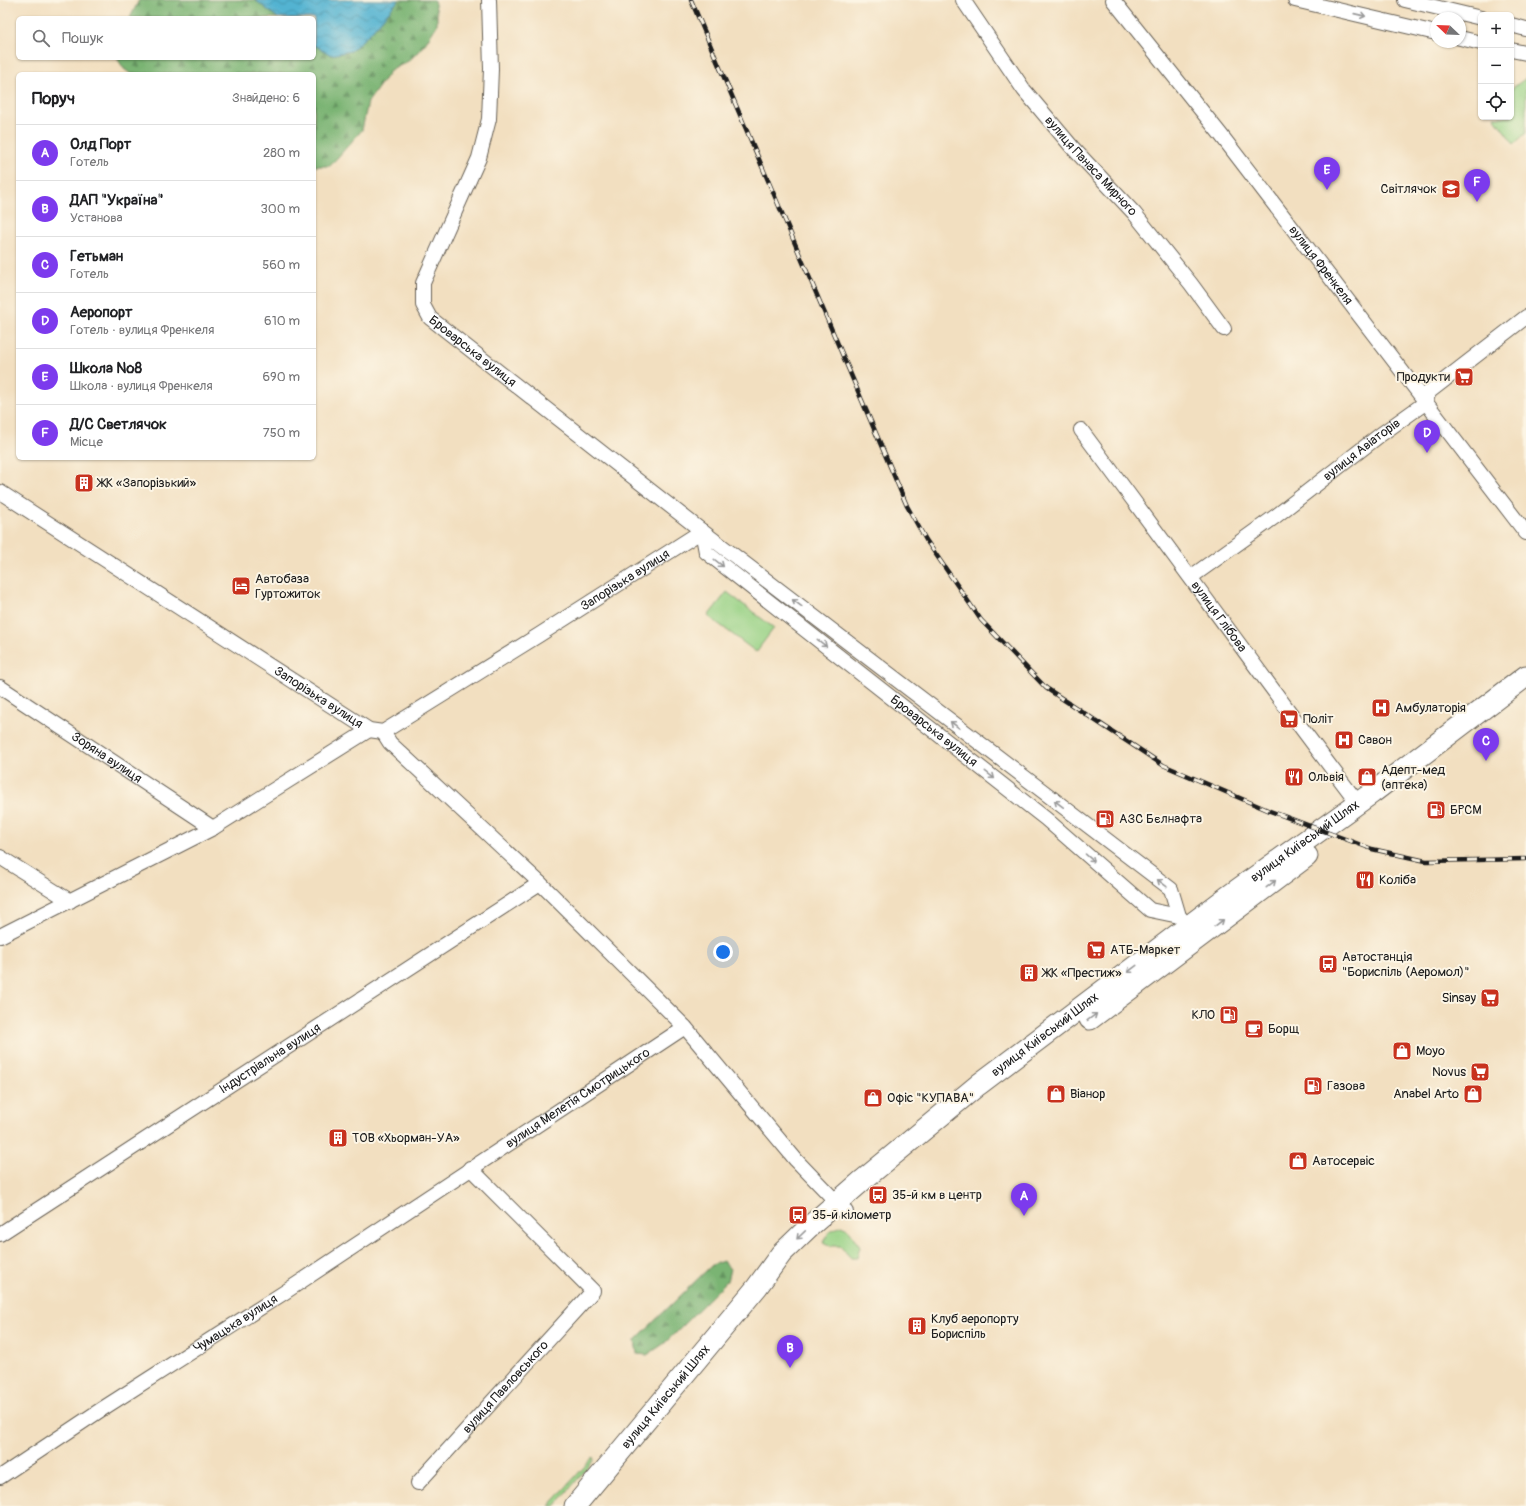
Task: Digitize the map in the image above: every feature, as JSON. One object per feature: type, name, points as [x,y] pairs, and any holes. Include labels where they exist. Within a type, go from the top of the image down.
[{"type":"highway","name":"вулиця Київський Шлях","points":[[575,1506],[757,1287],[781,1254],[842,1207],[978,1085],[1358,803],[1526,676]]},
{"type":"highway","name":"вулиця Київський Шлях","points":[[1189,927],[1526,689]]},
{"type":"street","name":"Броварська вулиця","points":[[489,0],[491,69],[489,119],[479,158],[423,283],[423,305],[430,318],[702,531],[1170,889],[1189,927]]},
{"type":"street","name":"вулиця Панаса Мирного","points":[[963,0],[1024,90],[1072,147],[1134,213],[1191,284],[1224,329]]},
{"type":"street","name":"вулиця Френкеля","points":[[1113,0],[1221,135],[1526,533]]},
{"type":"street","points":[[1295,0],[1430,32]]},
{"type":"street","points":[[1405,0],[1478,17]]},
{"type":"street","points":[[1514,26],[1526,29]]},
{"type":"street","points":[[1466,39],[1478,42]]},
{"type":"street","points":[[1514,51],[1526,53]]},
{"type":"street","name":"вулиця Авіаторів","points":[[1191,577],[1276,516],[1380,435],[1425,403],[1429,392],[1526,317]]},
{"type":"street","name":"вулиця Глібова","points":[[1081,430],[1191,577],[1307,737],[1358,803]]},
{"type":"street","name":"Запорізька вулиця","points":[[0,492],[369,730],[383,732],[539,636],[702,531]]},
{"type":"street","name":"Броварська вулиця","points":[[702,531],[706,552],[1046,819],[1150,910],[1189,927]]},
{"type":"street","name":"Зоряна вулиця","points":[[0,688],[213,828]]},
{"type":"street","points":[[0,936],[213,828],[369,730]]},
{"type":"street","points":[[383,732],[390,743],[540,883],[685,1027],[796,1160],[842,1207]]},
{"type":"street","points":[[0,857],[70,901]]},
{"type":"street","name":"Індустріальна вулиця","points":[[0,1234],[540,883]]},
{"type":"street","name":"вулиця Мелетія Смотрицького","points":[[470,1168],[685,1027]]},
{"type":"street","name":"вулиця Павловського","points":[[418,1482],[593,1291],[470,1168]]},
{"type":"street","name":"Чумацька вулиця","points":[[0,1477],[102,1409],[285,1292],[470,1168]]},
{"type":"green space","points":[[139,0],[255,0],[275,16],[131,16]]},
{"type":"green space","points":[[399,0],[434,0],[437,13],[437,25],[425,44],[410,60],[390,71],[368,102],[362,130],[330,166],[316,166],[316,72],[128,72],[124,69],[118,60],[316,60],[316,46],[331,55],[351,51],[370,33]]},
{"type":"green space","points":[[1526,78],[1526,133],[1514,144],[1496,120],[1514,120],[1514,87]]},
{"type":"green space","points":[[727,592],[774,628],[756,652],[708,616]]},
{"type":"green space","points":[[841,1226],[848,1229],[860,1247],[857,1258],[851,1258],[840,1246],[831,1246],[823,1242],[830,1231]]},
{"type":"green space","points":[[723,1261],[730,1269],[727,1281],[665,1343],[647,1355],[637,1354],[635,1340],[712,1265]]},
{"type":"green space","points":[[593,1457],[594,1460],[555,1506],[549,1506]]},
{"type":"water","points":[[255,0],[399,0],[370,33],[351,51],[331,55],[316,46],[316,16],[275,16]]},
{"type":"railway","points":[[691,0],[907,506],[926,540],[981,620],[1046,688],[1163,765],[1270,811],[1372,849],[1426,861],[1526,859]]},
{"type":"place","name":"Світлячок","points":[[1451,189]]},
{"type":"place","name":"Школа №8","points":[[1327,190]]},
{"type":"place","name":"Д/С Светлячок","points":[[1477,202]]},
{"type":"place","name":"Продукти","points":[[1464,377]]},
{"type":"place","name":"Аеропорт","points":[[1427,453]]},
{"type":"place","name":"ЖК «Запорізький»","points":[[84,483]]},
{"type":"place","name":"Автобаза Гуртожиток","points":[[241,586]]},
{"type":"place","name":"Амбулаторія","points":[[1381,708]]},
{"type":"place","name":"Політ","points":[[1289,719]]},
{"type":"place","name":"Савон","points":[[1344,740]]},
{"type":"place","name":"Гетьман","points":[[1486,761]]},
{"type":"place","name":"Ольвія","points":[[1294,777]]},
{"type":"place","name":"Адепт-мед (аптека)","points":[[1367,777]]},
{"type":"place","name":"БРСМ","points":[[1436,810]]},
{"type":"place","name":"АЗС Бєлнафта","points":[[1105,819]]},
{"type":"place","name":"Коліба","points":[[1365,880]]},
{"type":"place","name":"АТБ-Маркет","points":[[1096,950]]},
{"type":"place","name":"Автостанція \"Бориспіль (Аеромол)\"","points":[[1328,964]]},
{"type":"place","name":"ЖК «Престиж»","points":[[1029,973]]},
{"type":"place","name":"Sinsay","points":[[1490,998]]},
{"type":"place","name":"КЛО","points":[[1229,1015]]},
{"type":"place","name":"Борщ","points":[[1254,1029]]},
{"type":"place","name":"Moyo","points":[[1402,1051]]},
{"type":"place","name":"Novus","points":[[1480,1072]]},
{"type":"place","name":"Газова","points":[[1313,1086]]},
{"type":"place","name":"Віанор","points":[[1056,1094]]},
{"type":"place","name":"Anabel Arto","points":[[1473,1094]]},
{"type":"place","name":"Офіс \"КУПАВА\"","points":[[873,1098]]},
{"type":"place","name":"ТОВ «Хьорман-УА»","points":[[338,1138]]},
{"type":"place","name":"Автосервіс","points":[[1298,1161]]},
{"type":"place","name":"35-й км в центр","points":[[878,1195]]},
{"type":"place","name":"35-й кілометр","points":[[798,1215]]},
{"type":"place","name":"Олд Порт","points":[[1024,1216]]},
{"type":"place","name":"Клуб аеропорту Бориспіль","points":[[917,1326]]},
{"type":"place","name":"ДАП \"Україна\"","points":[[790,1368]]}]
